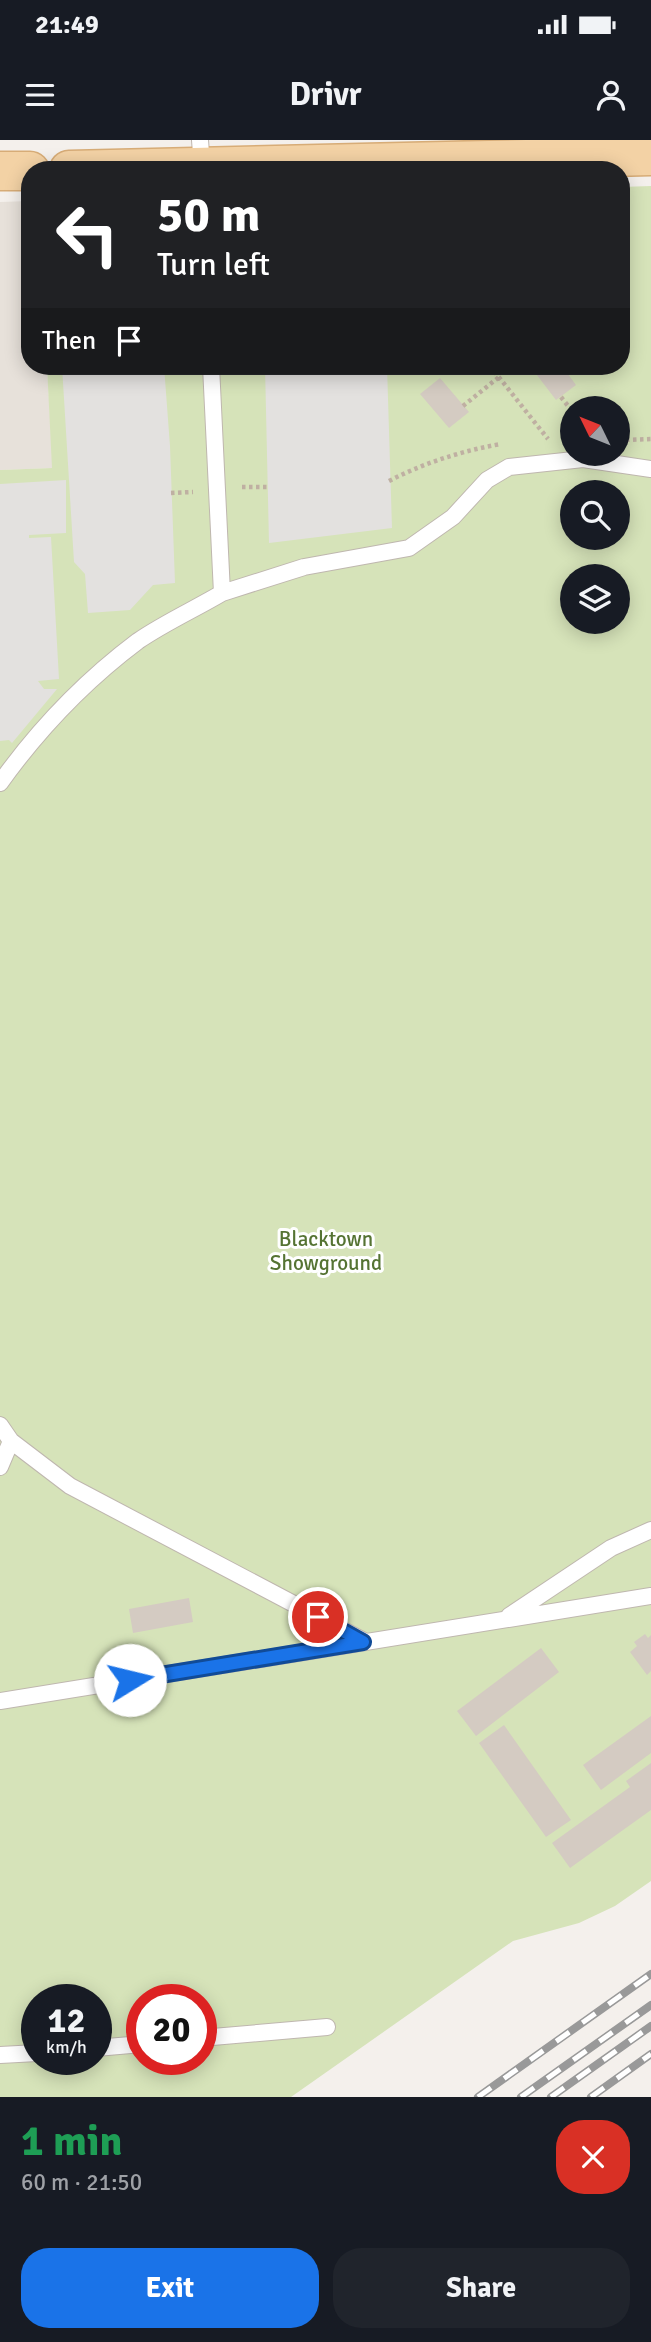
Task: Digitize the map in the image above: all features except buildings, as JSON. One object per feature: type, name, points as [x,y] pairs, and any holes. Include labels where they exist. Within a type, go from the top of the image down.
[{"type":"main road","points":[[177,161],[651,156]]},
{"type":"main road","points":[[0,171],[21,171]]},
{"type":"lane","points":[[211,375],[222,593]]},
{"type":"lane","points":[[0,783],[27,746],[102,671],[140,640],[222,593],[304,568],[409,548],[453,517],[486,480],[509,467],[583,459],[651,469]]},
{"type":"lane","points":[[0,1424],[12,1441],[70,1486],[363,1642]]},
{"type":"lane","points":[[0,1467],[12,1441]]},
{"type":"lane","points":[[505,1619],[611,1548],[651,1530]]},
{"type":"lane","points":[[0,1701],[651,1596]]},
{"type":"lane","points":[[217,2037],[327,2027]]},
{"type":"lane","points":[[0,2055],[21,2054]]},
{"type":"path","points":[[463,406],[499,377],[548,439]]},
{"type":"path","points":[[539,439],[560,439]]},
{"type":"path","points":[[630,440],[651,439]]},
{"type":"path","points":[[389,481],[453,455],[509,443]]},
{"type":"path","points":[[242,487],[268,486]]},
{"type":"path","points":[[171,493],[193,492]]},
{"type":"shaded area","points":[[21,201],[21,375],[48,375],[53,468],[0,470],[0,202]]},
{"type":"shaded area","points":[[63,375],[165,375],[175,583],[153,585],[130,610],[88,613],[85,574],[74,562]]},
{"type":"shaded area","points":[[265,375],[387,375],[392,528],[269,543]]},
{"type":"shaded area","points":[[66,480],[66,533],[29,535],[29,538],[51,537],[59,679],[38,681],[44,689],[57,689],[12,743],[9,740],[0,741],[0,484]]},
{"type":"green space","name":"Blacktown Showground","points":[[651,186],[651,1881],[615,1906],[579,1923],[513,1941],[291,2097],[0,2097],[0,470],[52,468],[47,375],[630,375],[630,187]]},
{"type":"railway","points":[[478,2097],[651,1974]]},
{"type":"railway","points":[[521,2097],[651,2005]]},
{"type":"railway","points":[[551,2097],[651,2026]]},
{"type":"railway","points":[[591,2097],[651,2054]]},
{"type":"route","points":[[130,1680],[363,1642],[318,1617]]}]
